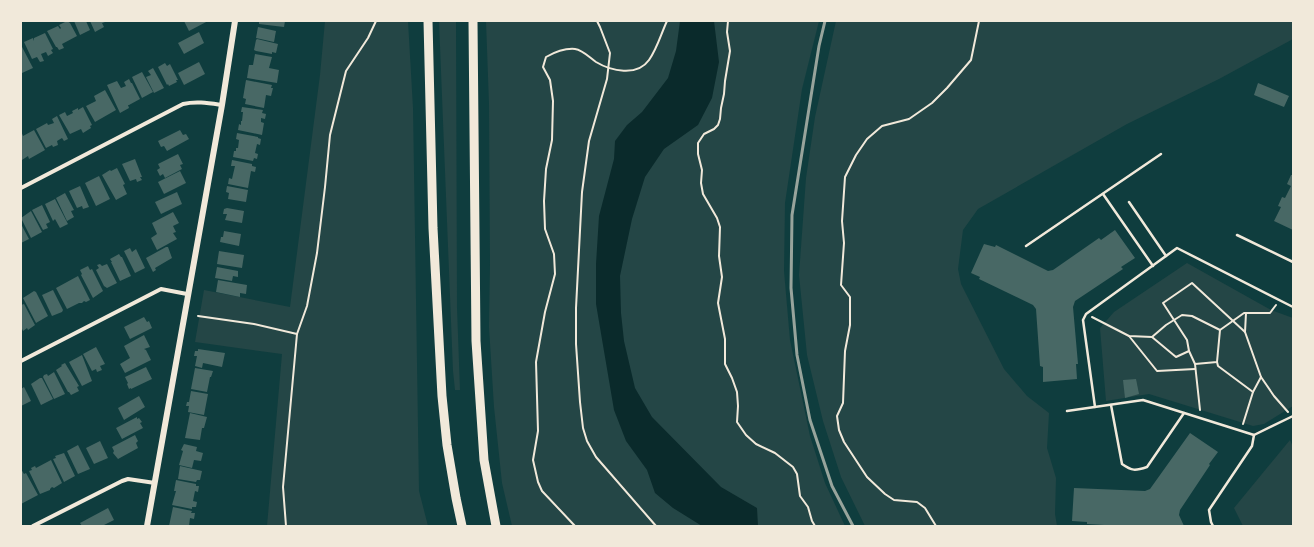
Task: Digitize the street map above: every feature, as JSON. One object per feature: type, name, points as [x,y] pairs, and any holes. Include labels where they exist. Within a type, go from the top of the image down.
[{"type":"highway","points":[[428,21],[433,228],[442,396],[447,445],[462,526]]},
{"type":"highway","points":[[473,21],[476,341],[484,460],[496,526]]},
{"type":"street","points":[[147,526],[187,294],[222,105],[235,21]]},
{"type":"street","points":[[21,188],[183,104],[203,102],[222,105]]},
{"type":"street","points":[[21,361],[161,289],[187,294]]},
{"type":"street","points":[[33,526],[122,481],[128,479],[155,483]]},
{"type":"lane","points":[[1026,246],[1161,154]]},
{"type":"lane","points":[[1103,194],[1153,266]]},
{"type":"lane","points":[[1129,202],[1166,256]]},
{"type":"lane","points":[[1237,235],[1293,262]]},
{"type":"lane","points":[[1095,407],[1083,320],[1086,314],[1177,248],[1293,307]]},
{"type":"lane","points":[[1067,411],[1143,400],[1254,435],[1293,416]]},
{"type":"lane","points":[[1112,405],[1122,464],[1131,470],[1138,470],[1148,467],[1184,413]]},
{"type":"lane","points":[[1213,526],[1210,522],[1209,510],[1252,446],[1254,435]]},
{"type":"path","points":[[286,526],[283,487],[297,334],[306,306],[316,253],[330,135],[346,72],[368,38],[376,21]]},
{"type":"path","points":[[597,21],[610,53],[606,79],[589,141],[582,192],[576,308],[576,344],[583,428],[586,441],[596,457],[656,526]]},
{"type":"path","points":[[574,526],[542,491],[538,482],[534,460],[538,431],[536,362],[545,312],[555,274],[554,254],[545,230],[544,201],[546,169],[552,140],[553,101],[550,80],[543,67],[546,57],[558,51],[576,49],[608,68],[626,71],[635,70],[644,66],[649,60],[667,21]]},
{"type":"path","points":[[728,21],[727,32],[730,52],[720,119],[714,128],[704,134],[698,144],[698,154],[702,170],[701,183],[703,194],[717,218],[720,227],[719,256],[722,277],[718,303],[725,339],[725,364],[737,392],[737,422],[746,435],[756,444],[775,453],[793,467],[797,474],[800,496],[808,506],[815,526]]},
{"type":"path","points":[[936,526],[925,508],[917,502],[894,500],[885,494],[867,477],[847,448],[839,430],[837,416],[843,404],[845,351],[850,325],[850,296],[840,285],[844,243],[842,221],[845,178],[856,155],[867,139],[882,126],[909,119],[932,103],[947,88],[970,60],[979,21]]},
{"type":"path","points":[[1198,418],[1200,411],[1195,364],[1189,351],[1187,340],[1163,303],[1192,283],[1245,332]]},
{"type":"path","points":[[1220,330],[1246,313],[1270,313],[1278,300]]},
{"type":"path","points":[[1246,313],[1245,332],[1261,378],[1274,396],[1293,416]]},
{"type":"path","points":[[1086,314],[1128,336],[1157,371],[1195,369]]},
{"type":"path","points":[[1128,336],[1152,336],[1182,315],[1192,316],[1220,330]]},
{"type":"path","points":[[198,316],[254,324],[297,334]]},
{"type":"path","points":[[1220,330],[1217,362],[1218,366],[1253,392]]},
{"type":"path","points":[[1152,336],[1176,357],[1189,351]]},
{"type":"path","points":[[1195,364],[1217,362]]},
{"type":"path","points":[[1241,431],[1253,392],[1261,378]]},
{"type":"shaded area","points":[[325,21],[408,21],[413,108],[419,491],[428,526],[267,526],[282,354],[195,342],[204,290],[290,307],[320,75]]},
{"type":"shaded area","points":[[439,21],[456,21],[457,308],[460,390],[455,390],[453,371]]},
{"type":"shaded area","points":[[486,21],[819,21],[802,89],[785,203],[784,271],[790,340],[810,436],[825,483],[845,526],[512,526],[502,483],[494,407],[489,327],[489,104]]},
{"type":"shaded area","points":[[680,21],[714,21],[719,62],[712,98],[698,125],[664,149],[645,177],[632,219],[620,276],[621,313],[624,341],[635,388],[652,417],[721,487],[757,508],[758,526],[702,526],[673,508],[655,493],[647,470],[626,441],[614,410],[596,304],[596,264],[599,216],[614,159],[615,141],[627,125],[642,112],[668,78],[676,51]]},
{"type":"shaded area","points":[[836,21],[1293,21],[1293,39],[1219,79],[1127,124],[978,209],[963,230],[958,269],[961,284],[1004,369],[1027,396],[1049,413],[1047,448],[1056,478],[1055,514],[1057,526],[865,526],[841,477],[823,421],[807,355],[799,275],[806,178],[815,117]]},
{"type":"shaded area","points":[[1187,263],[1271,310],[1293,318],[1293,406],[1264,424],[1253,426],[1149,394],[1106,401],[1100,328],[1114,312]]},
{"type":"shaded area","points":[[1290,440],[1293,447],[1293,526],[1243,526],[1234,508]]},
{"type":"building","points":[[67,21],[70,23],[77,36],[62,44],[64,48],[59,50],[47,31],[58,26],[60,29],[61,28],[59,25]]},
{"type":"building","points":[[74,21],[86,21],[90,30],[80,35]]},
{"type":"building","points":[[90,21],[105,21],[102,23],[104,27],[95,32]]},
{"type":"building","points":[[184,21],[208,21],[189,31]]},
{"type":"building","points":[[259,21],[285,21],[284,27],[259,24]]},
{"type":"building","points":[[258,27],[276,31],[274,42],[256,38]]},
{"type":"building","points":[[199,32],[204,43],[184,54],[178,43]]},
{"type":"building","points":[[45,33],[53,49],[51,50],[53,53],[48,56],[46,52],[41,54],[44,61],[40,62],[37,57],[32,59],[24,42],[33,38],[34,41],[34,38]]},
{"type":"building","points":[[257,39],[278,44],[276,53],[272,52],[272,54],[254,50]]},
{"type":"building","points":[[21,45],[33,68],[22,73],[21,72]]},
{"type":"building","points":[[255,54],[272,57],[269,68],[279,70],[277,83],[247,78],[249,65],[253,65]]},
{"type":"building","points":[[199,62],[205,74],[184,85],[178,73]]},
{"type":"building","points":[[165,63],[167,66],[170,64],[178,80],[169,86],[168,84],[167,85],[158,67]]},
{"type":"building","points":[[153,68],[164,88],[154,93],[146,77],[151,75],[148,71]]},
{"type":"building","points":[[142,72],[153,92],[142,98],[132,77]]},
{"type":"building","points":[[129,79],[140,99],[128,105],[129,108],[120,113],[107,85],[117,81],[121,88],[126,86],[124,82]]},
{"type":"building","points":[[246,80],[272,85],[271,88],[273,88],[271,96],[266,95],[264,108],[245,104],[246,99],[243,98]]},
{"type":"building","points":[[1258,83],[1289,96],[1284,107],[1254,95]]},
{"type":"building","points":[[105,90],[116,110],[95,122],[86,106],[96,101],[94,96]]},
{"type":"building","points":[[83,107],[92,125],[90,126],[91,128],[83,133],[81,129],[70,134],[59,115],[65,112],[67,116],[73,113],[72,111]]},
{"type":"building","points":[[242,107],[263,110],[262,113],[266,114],[265,119],[261,118],[261,122],[264,123],[262,135],[238,130],[239,124],[241,125],[242,121]]},
{"type":"building","points":[[57,116],[68,139],[64,141],[62,138],[57,141],[58,145],[53,147],[52,145],[46,148],[36,129],[47,123],[48,125],[54,123],[52,119]]},
{"type":"building","points":[[34,130],[45,150],[29,159],[28,156],[22,160],[21,131],[23,136]]},
{"type":"building","points":[[180,130],[183,135],[186,134],[189,139],[167,151],[164,146],[161,147],[158,141]]},
{"type":"building","points":[[237,133],[258,137],[261,139],[260,145],[257,144],[255,153],[258,154],[257,159],[254,158],[253,161],[233,157],[234,151],[238,148],[239,140],[236,139]]},
{"type":"building","points":[[178,154],[183,164],[180,165],[182,169],[165,178],[163,174],[160,176],[157,170],[160,168],[158,164]]},
{"type":"building","points":[[135,159],[142,177],[140,177],[142,180],[137,182],[136,179],[130,181],[122,164]]},
{"type":"building","points":[[232,160],[252,164],[252,166],[256,167],[255,172],[251,171],[248,188],[228,184],[229,178],[232,179],[235,166],[231,166]]},
{"type":"building","points":[[117,168],[125,184],[123,185],[127,194],[116,200],[102,175]]},
{"type":"building","points":[[180,171],[186,183],[164,194],[158,182]]},
{"type":"building","points":[[1291,175],[1293,175],[1293,230],[1274,221],[1281,207],[1278,206],[1282,197],[1285,198],[1291,186],[1287,184]]},
{"type":"building","points":[[99,176],[110,199],[96,206],[85,183]]},
{"type":"building","points":[[80,186],[89,207],[83,209],[82,206],[77,208],[69,191]]},
{"type":"building","points":[[227,186],[248,190],[246,202],[228,199],[229,193],[226,192]]},
{"type":"building","points":[[177,192],[182,204],[161,214],[155,202]]},
{"type":"building","points":[[65,193],[74,210],[71,211],[74,217],[67,221],[56,198]]},
{"type":"building","points":[[55,199],[68,224],[60,228],[55,219],[53,221],[45,204]]},
{"type":"building","points":[[42,205],[50,222],[46,224],[48,228],[43,230],[32,210]]},
{"type":"building","points":[[227,208],[244,211],[242,223],[225,220],[227,214],[223,214],[224,209]]},
{"type":"building","points":[[31,211],[42,232],[31,238],[21,218]]},
{"type":"building","points":[[173,212],[179,223],[173,226],[176,232],[173,233],[177,239],[157,250],[151,238],[157,234],[152,223]]},
{"type":"building","points":[[21,224],[29,239],[21,243]]},
{"type":"building","points":[[1115,230],[1135,258],[1121,267],[1123,269],[1075,301],[1073,307],[1078,364],[1076,364],[1077,379],[1043,382],[1043,367],[1040,366],[1036,309],[1033,305],[979,279],[980,277],[971,273],[984,244],[995,247],[996,245],[1048,271],[1053,270],[1099,238],[1101,240]]},
{"type":"building","points":[[224,231],[241,234],[239,246],[220,242]]},
{"type":"building","points":[[168,247],[172,258],[155,268],[156,270],[153,272],[146,258]]},
{"type":"building","points":[[130,248],[132,252],[136,249],[145,268],[135,273],[124,251]]},
{"type":"building","points":[[219,251],[244,255],[242,268],[217,264]]},
{"type":"building","points":[[119,254],[131,276],[120,281],[110,259]]},
{"type":"building","points":[[100,264],[102,266],[107,264],[117,283],[107,288],[104,286],[96,270],[99,268],[97,265]]},
{"type":"building","points":[[88,266],[90,270],[92,269],[103,291],[93,298],[80,270]]},
{"type":"building","points":[[217,267],[238,271],[238,277],[233,276],[232,281],[215,278]]},
{"type":"building","points":[[78,276],[90,300],[86,302],[84,301],[67,309],[56,288]]},
{"type":"building","points":[[218,280],[247,285],[246,294],[240,293],[240,297],[216,292]]},
{"type":"building","points":[[53,290],[63,310],[62,312],[52,316],[42,295]]},
{"type":"building","points":[[34,291],[36,292],[48,316],[36,323],[23,298]]},
{"type":"building","points":[[24,304],[35,325],[28,330],[27,328],[23,331],[21,327],[21,305]]},
{"type":"building","points":[[144,317],[147,322],[149,321],[152,328],[130,339],[124,327]]},
{"type":"building","points":[[144,335],[150,347],[144,349],[151,360],[125,373],[120,364],[130,358],[124,346]]},
{"type":"building","points":[[96,347],[105,364],[100,366],[102,370],[97,372],[96,369],[92,371],[83,354]]},
{"type":"building","points":[[198,349],[225,353],[222,367],[203,363],[202,368],[195,366],[197,356],[194,356],[195,351],[198,351]]},
{"type":"building","points":[[82,355],[92,381],[82,386],[69,362]]},
{"type":"building","points":[[65,363],[79,386],[77,387],[79,391],[71,395],[56,370]]},
{"type":"building","points":[[146,367],[152,379],[129,389],[125,377]]},
{"type":"building","points":[[195,368],[213,371],[210,377],[207,392],[191,389]]},
{"type":"building","points":[[54,372],[65,394],[54,399],[43,377],[44,375],[47,374],[48,376]]},
{"type":"building","points":[[42,378],[53,399],[41,405],[31,384]]},
{"type":"building","points":[[1136,379],[1139,394],[1125,398],[1123,380]]},
{"type":"building","points":[[24,387],[31,401],[21,406],[21,389]]},
{"type":"building","points":[[191,391],[208,394],[204,415],[188,412],[189,406],[186,406],[187,402],[189,402]]},
{"type":"building","points":[[139,396],[145,407],[124,420],[118,408]]},
{"type":"building","points":[[190,413],[207,417],[204,428],[202,428],[200,440],[185,438]]},
{"type":"building","points":[[137,417],[137,419],[139,418],[142,422],[140,423],[143,428],[122,439],[116,428]]},
{"type":"building","points":[[1190,433],[1218,452],[1180,510],[1179,515],[1184,526],[1121,526],[1087,524],[1087,522],[1072,521],[1074,488],[1145,491],[1150,489]]},
{"type":"building","points":[[135,435],[138,441],[136,443],[138,448],[118,459],[113,453],[114,451],[112,447]]},
{"type":"building","points":[[100,441],[108,458],[94,464],[86,448]]},
{"type":"building","points":[[184,444],[197,447],[196,451],[203,453],[201,461],[194,460],[192,468],[179,465],[183,451],[181,450]]},
{"type":"building","points":[[78,445],[90,469],[78,474],[67,451]]},
{"type":"building","points":[[64,453],[75,476],[64,482],[53,459],[56,458],[55,456]]},
{"type":"building","points":[[51,460],[62,483],[40,494],[29,471],[35,466],[36,468]]},
{"type":"building","points":[[180,466],[202,471],[200,480],[197,480],[196,482],[178,479]]},
{"type":"building","points":[[21,469],[24,474],[26,473],[38,495],[21,504]]},
{"type":"building","points":[[176,480],[199,486],[198,492],[195,491],[193,501],[197,502],[196,507],[192,507],[192,509],[172,505],[176,491],[174,491]]},
{"type":"building","points":[[173,507],[195,513],[194,519],[190,518],[189,526],[169,526]]},
{"type":"building","points":[[108,508],[114,520],[102,526],[82,526],[80,523]]},
{"type":"railway","points":[[825,21],[819,46],[792,215],[791,288],[797,355],[810,420],[832,486],[853,526]]}]
